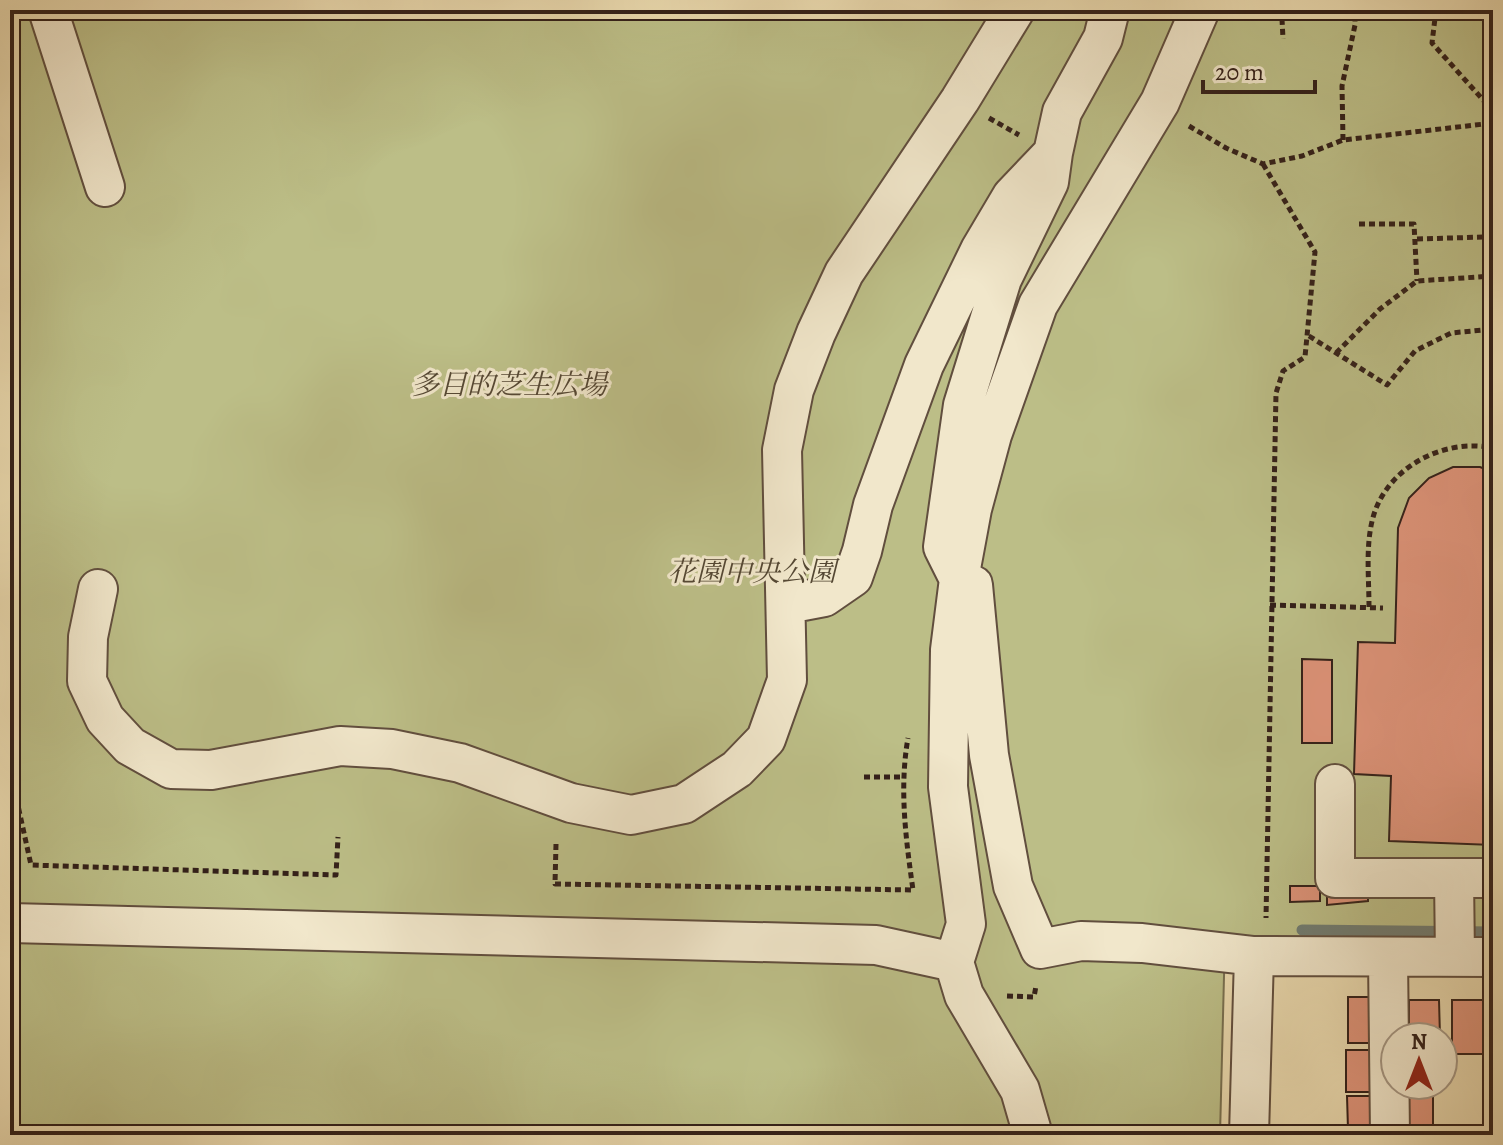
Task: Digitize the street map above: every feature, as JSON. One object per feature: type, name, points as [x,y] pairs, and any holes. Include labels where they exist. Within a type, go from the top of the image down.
[{"type":"street","points":[[48,10],[105,187]]},
{"type":"street","points":[[98,589],[88,637],[87,681],[105,719],[130,746],[171,769],[211,770],[340,746],[392,749],[460,763],[571,803],[631,815],[684,804],[737,769],[766,739],[787,680],[782,450],[794,390],[816,333],[844,273],[960,100],[1015,10]]},
{"type":"street","points":[[1110,10],[1103,38],[1062,112],[1049,182],[1002,279],[963,405],[943,547],[959,579],[973,585],[989,755],[1013,886],[1040,949],[1081,941],[1142,943],[1254,956],[1388,957],[1455,939],[1493,957]]},
{"type":"street","points":[[1033,1135],[1020,1090],[959,979],[966,924],[948,787],[950,650],[959,579],[972,509],[992,435],[1038,305],[1160,102],[1200,10]]},
{"type":"street","points":[[787,604],[824,597],[853,577],[873,505],[924,365],[980,250],[1012,196],[1053,153]]},
{"type":"street","points":[[1335,784],[1335,878],[1493,878]]},
{"type":"street","points":[[1454,878],[1455,939]]},
{"type":"street","points":[[12,926],[876,945],[959,979]]},
{"type":"street","points":[[1249,1135],[1254,956]]},
{"type":"street","points":[[1388,957],[1390,1135]]},
{"type":"path","points":[[1343,140],[1342,86],[1355,25],[1355,10]]},
{"type":"path","points":[[1436,10],[1432,43],[1493,111]]},
{"type":"path","points":[[1282,19],[1283,39]]},
{"type":"path","points":[[1160,102],[1194,131],[1263,164],[1315,252],[1305,357],[1283,371],[1276,393],[1266,927],[1254,956]]},
{"type":"path","points":[[1263,164],[1302,156],[1343,140],[1493,123]]},
{"type":"path","points":[[1359,224],[1414,224],[1417,281]]},
{"type":"path","points":[[1417,239],[1484,237],[1493,246]]},
{"type":"path","points":[[1336,353],[1380,309],[1417,281],[1493,276]]},
{"type":"path","points":[[1309,336],[1387,385],[1415,351],[1451,333],[1493,329],[1493,322]]},
{"type":"path","points":[[1369,607],[1368,548],[1375,512],[1394,479],[1427,455],[1471,444],[1493,448]]},
{"type":"path","points":[[1270,605],[1383,608]]},
{"type":"path","points":[[556,844],[555,884],[913,890],[905,827],[904,777],[909,731]]},
{"type":"path","points":[[10,769],[31,865],[336,875],[338,837]]},
{"type":"path","points":[[864,777],[904,777]]},
{"type":"path","points":[[959,979],[1034,997],[1040,949]]},
{"type":"green space","name":"花園中央公園","points":[[10,10],[1493,10],[1493,939],[1225,937],[1220,1135],[10,1135]]},
{"type":"building","points":[[1453,467],[1480,467],[1493,472],[1493,845],[1389,841],[1391,776],[1354,774],[1358,642],[1395,643],[1398,528],[1409,498],[1429,478]]},
{"type":"building","points":[[1302,659],[1332,660],[1332,743],[1302,743]]},
{"type":"building","points":[[1290,886],[1320,886],[1320,901],[1290,902]]},
{"type":"building","points":[[1327,891],[1368,891],[1368,901],[1327,905]]},
{"type":"building","points":[[1348,997],[1377,997],[1377,1043],[1348,1043]]},
{"type":"building","points":[[1409,1000],[1439,1000],[1440,1021],[1409,1021]]},
{"type":"building","points":[[1452,1000],[1493,1000],[1493,1054],[1459,1054],[1459,1021],[1452,1021]]},
{"type":"building","points":[[1346,1050],[1379,1050],[1379,1092],[1346,1092]]},
{"type":"building","points":[[1347,1096],[1376,1096],[1376,1129],[1348,1129]]},
{"type":"building","points":[[1407,1101],[1433,1101],[1433,1132],[1407,1132]]},
{"type":"building","points":[[1274,1131],[1340,1132],[1340,1135],[1274,1135]]},
{"type":"waterway","points":[[1302,930],[1493,932]]},
{"type":"park label","name":"多目的芝生広場","points":[[509,385]]}]
